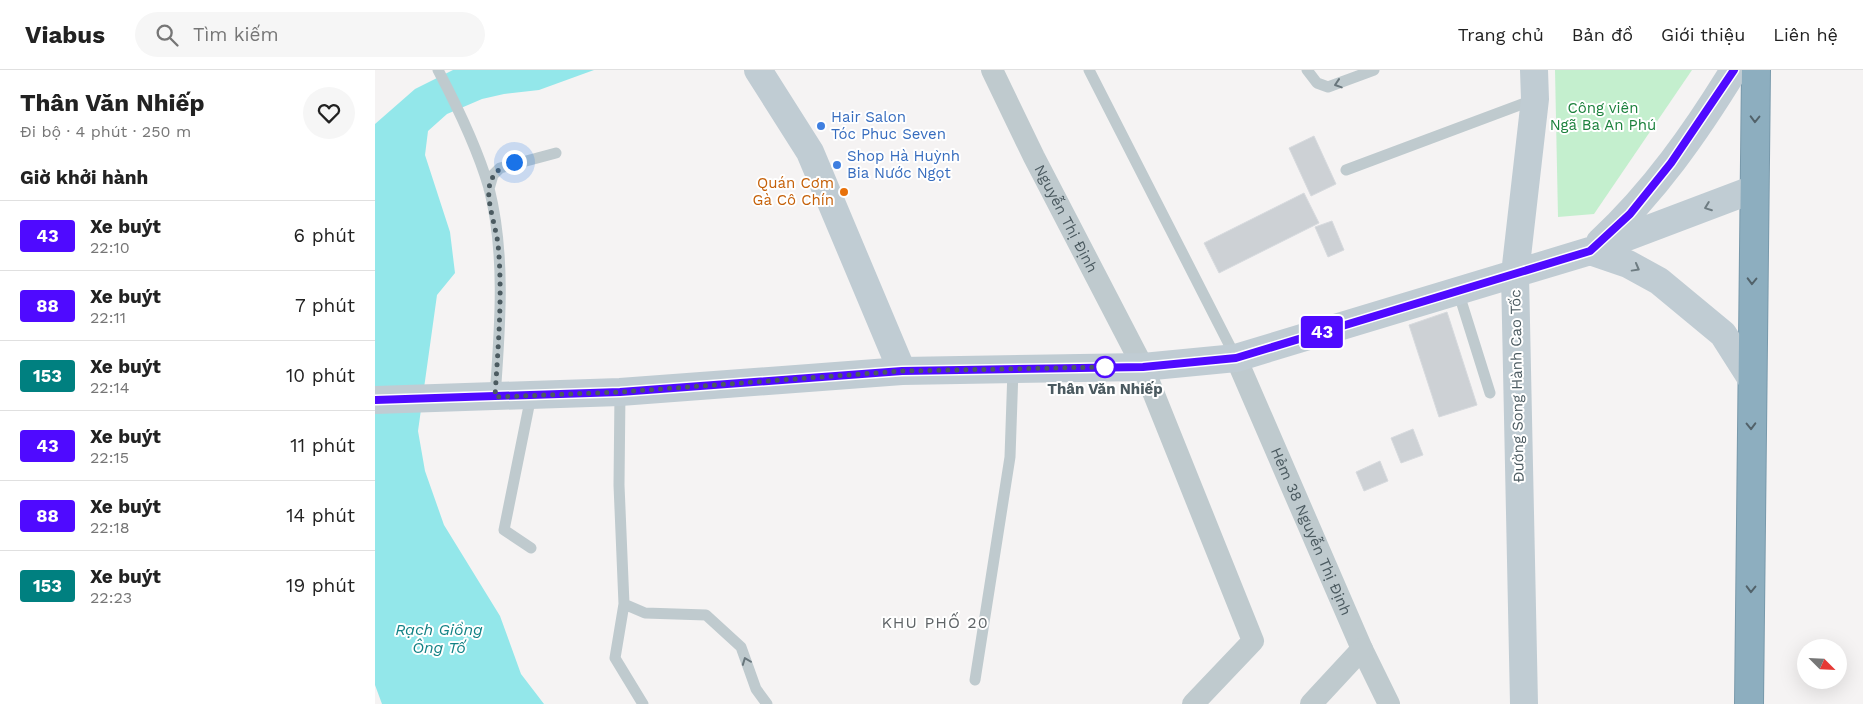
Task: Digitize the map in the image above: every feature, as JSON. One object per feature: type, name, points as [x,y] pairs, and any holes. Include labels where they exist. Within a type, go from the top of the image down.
[{"type":"highway","points":[[1749,704],[1755,70]]},
{"type":"main road","points":[[758,70],[810,152],[902,371]]},
{"type":"main road","name":"Đường Song Hành Cao Tốc","points":[[1524,704],[1515,274],[1535,99],[1534,70]]},
{"type":"main road","points":[[1590,251],[1630,214],[1681,151],[1734,70]]},
{"type":"main road","points":[[375,400],[620,392],[902,371],[1143,367],[1236,358],[1590,251],[1754,189]]},
{"type":"main road","points":[[1590,251],[1628,264],[1659,282],[1723,334],[1751,378]]},
{"type":"street","name":"Nguyễn Thị Định","points":[[992,70],[1034,157],[1143,367],[1253,641],[1193,704]]},
{"type":"street","name":"Hẻm 38 Nguyễn Thị Định","points":[[1236,358],[1362,649],[1389,704]]},
{"type":"street","points":[[1311,704],[1362,649]]},
{"type":"lane","points":[[438,70],[466,125],[489,189],[498,245],[500,318],[495,397]]},
{"type":"lane","points":[[1089,70],[1236,358]]},
{"type":"lane","points":[[1307,70],[1317,83],[1328,87],[1374,70]]},
{"type":"lane","points":[[1346,170],[1535,99]]},
{"type":"lane","points":[[489,189],[493,175],[500,168],[557,153]]},
{"type":"lane","points":[[1457,291],[1489,394]]},
{"type":"lane","points":[[975,680],[1010,457],[1013,368]]},
{"type":"lane","points":[[620,392],[619,485],[623,604],[615,658],[643,704]]},
{"type":"lane","points":[[531,396],[504,530],[531,548]]},
{"type":"lane","points":[[623,604],[645,614],[706,614],[741,647],[757,689],[767,704]]},
{"type":"green space","name":"Công viên Ngã Ba An Phú","points":[[1555,70],[1692,70],[1594,214],[1558,217]]},
{"type":"water","name":"Rạch Giồng Ông Tố","points":[[453,70],[594,70],[539,90],[504,94],[482,99],[447,114],[428,131],[425,155],[450,232],[455,273],[437,295],[418,431],[425,471],[444,525],[500,616],[521,674],[544,704],[382,704],[375,685],[375,124],[415,89]]},
{"type":"building","points":[[1314,136],[1336,184],[1311,196],[1289,148]]},
{"type":"building","points":[[1304,193],[1319,223],[1219,273],[1204,243]]},
{"type":"building","points":[[1332,221],[1344,250],[1328,257],[1315,227]]},
{"type":"building","points":[[1447,312],[1477,405],[1439,417],[1409,325]]},
{"type":"building","points":[[1413,429],[1423,455],[1401,463],[1391,438]]},
{"type":"building","points":[[1380,461],[1388,481],[1364,491],[1356,472]]},
{"type":"bus line","name":"43","points":[[375,400],[620,392],[902,371],[1143,367],[1236,358],[1590,251],[1630,214],[1681,151],[1734,70]]},
{"type":"place","name":"Hair Salon Tóc Phuc Seven","points":[[821,126]]},
{"type":"place","name":"Shop Hà Huỳnh Bia Nước Ngọt","points":[[837,165]]},
{"type":"place","name":"Quán Cơm Gà Cô Chín","points":[[844,192]]},
{"type":"place","name":"Thân Văn Nhiếp","points":[[1105,367]]},
{"type":"district","name":"KHU PHỐ 20","points":[[935,622]]},
{"type":"route","points":[[514,162],[500,168],[493,175],[489,189],[498,245],[500,318],[495,397],[620,392],[902,371],[1105,367]]}]
